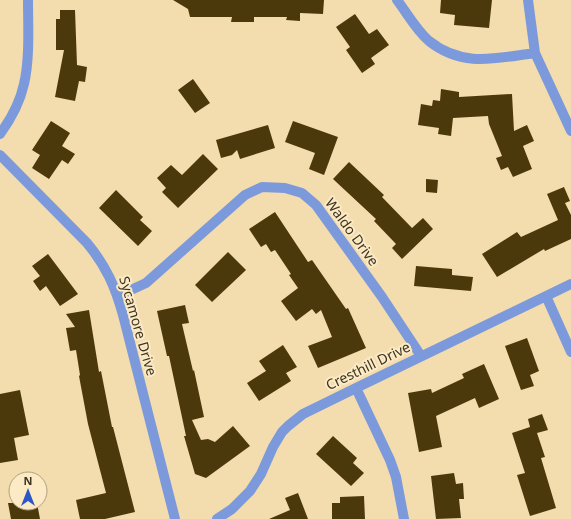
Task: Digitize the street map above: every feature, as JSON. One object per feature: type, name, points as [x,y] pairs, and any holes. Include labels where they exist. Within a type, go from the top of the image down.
[{"type":"street","points":[[0,134],[16,108],[24,83],[28,54],[28,0]]},
{"type":"street","points":[[397,0],[429,40],[444,50],[462,57],[478,60],[535,53]]},
{"type":"street","points":[[528,0],[535,53],[571,131]]},
{"type":"street","name":"Sycamore Drive","points":[[0,155],[88,243],[108,273],[118,296],[175,519]]},
{"type":"street","name":"Waldo Drive","points":[[118,296],[146,283],[245,195],[262,187],[285,188],[302,193],[316,205],[382,297],[421,356]]},
{"type":"street","name":"Cresthill Drive","points":[[217,519],[232,508],[250,491],[261,474],[277,440],[288,426],[303,414],[571,284]]},
{"type":"street","points":[[546,296],[571,352]]},
{"type":"street","points":[[356,388],[390,460],[396,477],[404,519]]},
{"type":"building","points":[[173,0],[324,0],[323,14],[300,13],[300,21],[286,20],[287,17],[254,17],[254,22],[231,22],[232,17],[190,17],[188,9]]},
{"type":"building","points":[[441,0],[492,0],[489,28],[454,25],[455,15],[440,13]]},
{"type":"building","points":[[60,10],[75,10],[77,65],[87,67],[85,82],[79,81],[75,101],[55,97],[64,50],[56,50],[56,19],[60,19]]},
{"type":"building","points":[[355,14],[369,34],[377,29],[389,45],[371,58],[375,64],[362,73],[346,50],[350,47],[336,27]]},
{"type":"building","points":[[193,79],[210,103],[195,113],[178,90]]},
{"type":"building","points":[[441,89],[459,92],[459,97],[512,94],[514,131],[527,125],[534,141],[523,146],[532,169],[513,177],[508,167],[501,170],[496,158],[502,156],[489,124],[488,116],[453,118],[451,136],[438,134],[439,128],[418,125],[421,104],[432,106],[433,100],[440,101]]},
{"type":"building","points":[[51,121],[70,133],[62,146],[75,154],[68,164],[62,160],[49,179],[32,168],[40,155],[32,150]]},
{"type":"building","points":[[293,121],[338,137],[324,175],[309,169],[315,153],[285,142]]},
{"type":"building","points":[[268,125],[275,148],[240,159],[237,150],[232,155],[221,158],[216,140]]},
{"type":"building","points":[[203,154],[218,169],[178,208],[162,192],[166,188],[157,178],[171,165],[182,175]]},
{"type":"building","points":[[349,162],[384,195],[382,197],[412,228],[423,218],[433,229],[402,259],[392,248],[396,244],[374,221],[376,219],[333,179]]},
{"type":"building","points":[[426,179],[438,180],[437,193],[426,192]]},
{"type":"building","points":[[564,187],[570,201],[565,203],[571,215],[571,239],[545,251],[544,249],[497,277],[482,254],[517,232],[521,237],[558,220],[547,194]]},
{"type":"building","points":[[116,190],[143,217],[140,220],[152,231],[138,246],[99,208]]},
{"type":"building","points":[[275,212],[308,262],[312,260],[346,309],[348,308],[366,348],[318,368],[308,346],[332,337],[321,310],[316,314],[312,309],[296,321],[281,301],[298,288],[289,275],[291,274],[275,250],[271,252],[266,244],[261,247],[249,229]]},
{"type":"building","points":[[228,252],[246,270],[212,302],[195,285]]},
{"type":"building","points":[[48,254],[78,294],[60,306],[46,286],[40,291],[33,281],[40,276],[32,266]]},
{"type":"building","points":[[416,266],[452,269],[452,275],[473,277],[471,291],[414,286]]},
{"type":"building","points":[[185,305],[189,323],[182,324],[204,417],[192,420],[201,440],[208,439],[215,442],[233,426],[250,446],[206,478],[195,474],[184,436],[186,436],[169,356],[167,356],[157,311]]},
{"type":"building","points":[[89,310],[99,372],[101,371],[112,427],[135,512],[105,519],[80,519],[76,500],[106,493],[88,424],[79,376],[76,350],[70,351],[66,328],[75,327],[66,314]]},
{"type":"building","points":[[527,338],[539,371],[530,375],[534,386],[521,390],[505,346]]},
{"type":"building","points":[[283,345],[297,367],[286,373],[291,381],[259,401],[247,383],[266,371],[259,361]]},
{"type":"building","points":[[484,364],[499,399],[479,408],[475,398],[436,416],[442,447],[419,452],[408,393],[431,389],[432,393],[464,378],[462,374]]},
{"type":"building","points":[[20,390],[29,435],[14,438],[18,460],[0,463],[0,394]]},
{"type":"building","points":[[542,414],[548,430],[537,433],[545,457],[541,458],[556,508],[530,516],[517,475],[525,473],[512,433],[530,427],[528,419]]},
{"type":"building","points":[[333,436],[357,458],[353,463],[364,473],[351,486],[316,454]]},
{"type":"building","points":[[454,473],[456,484],[463,483],[464,499],[459,499],[461,518],[436,519],[431,476]]},
{"type":"building","points":[[298,493],[308,519],[269,519],[290,510],[285,498]]},
{"type":"building","points":[[364,496],[365,519],[332,519],[332,503],[340,503],[340,497]]},
{"type":"building","points":[[10,511],[38,511],[40,519],[11,519]]}]
